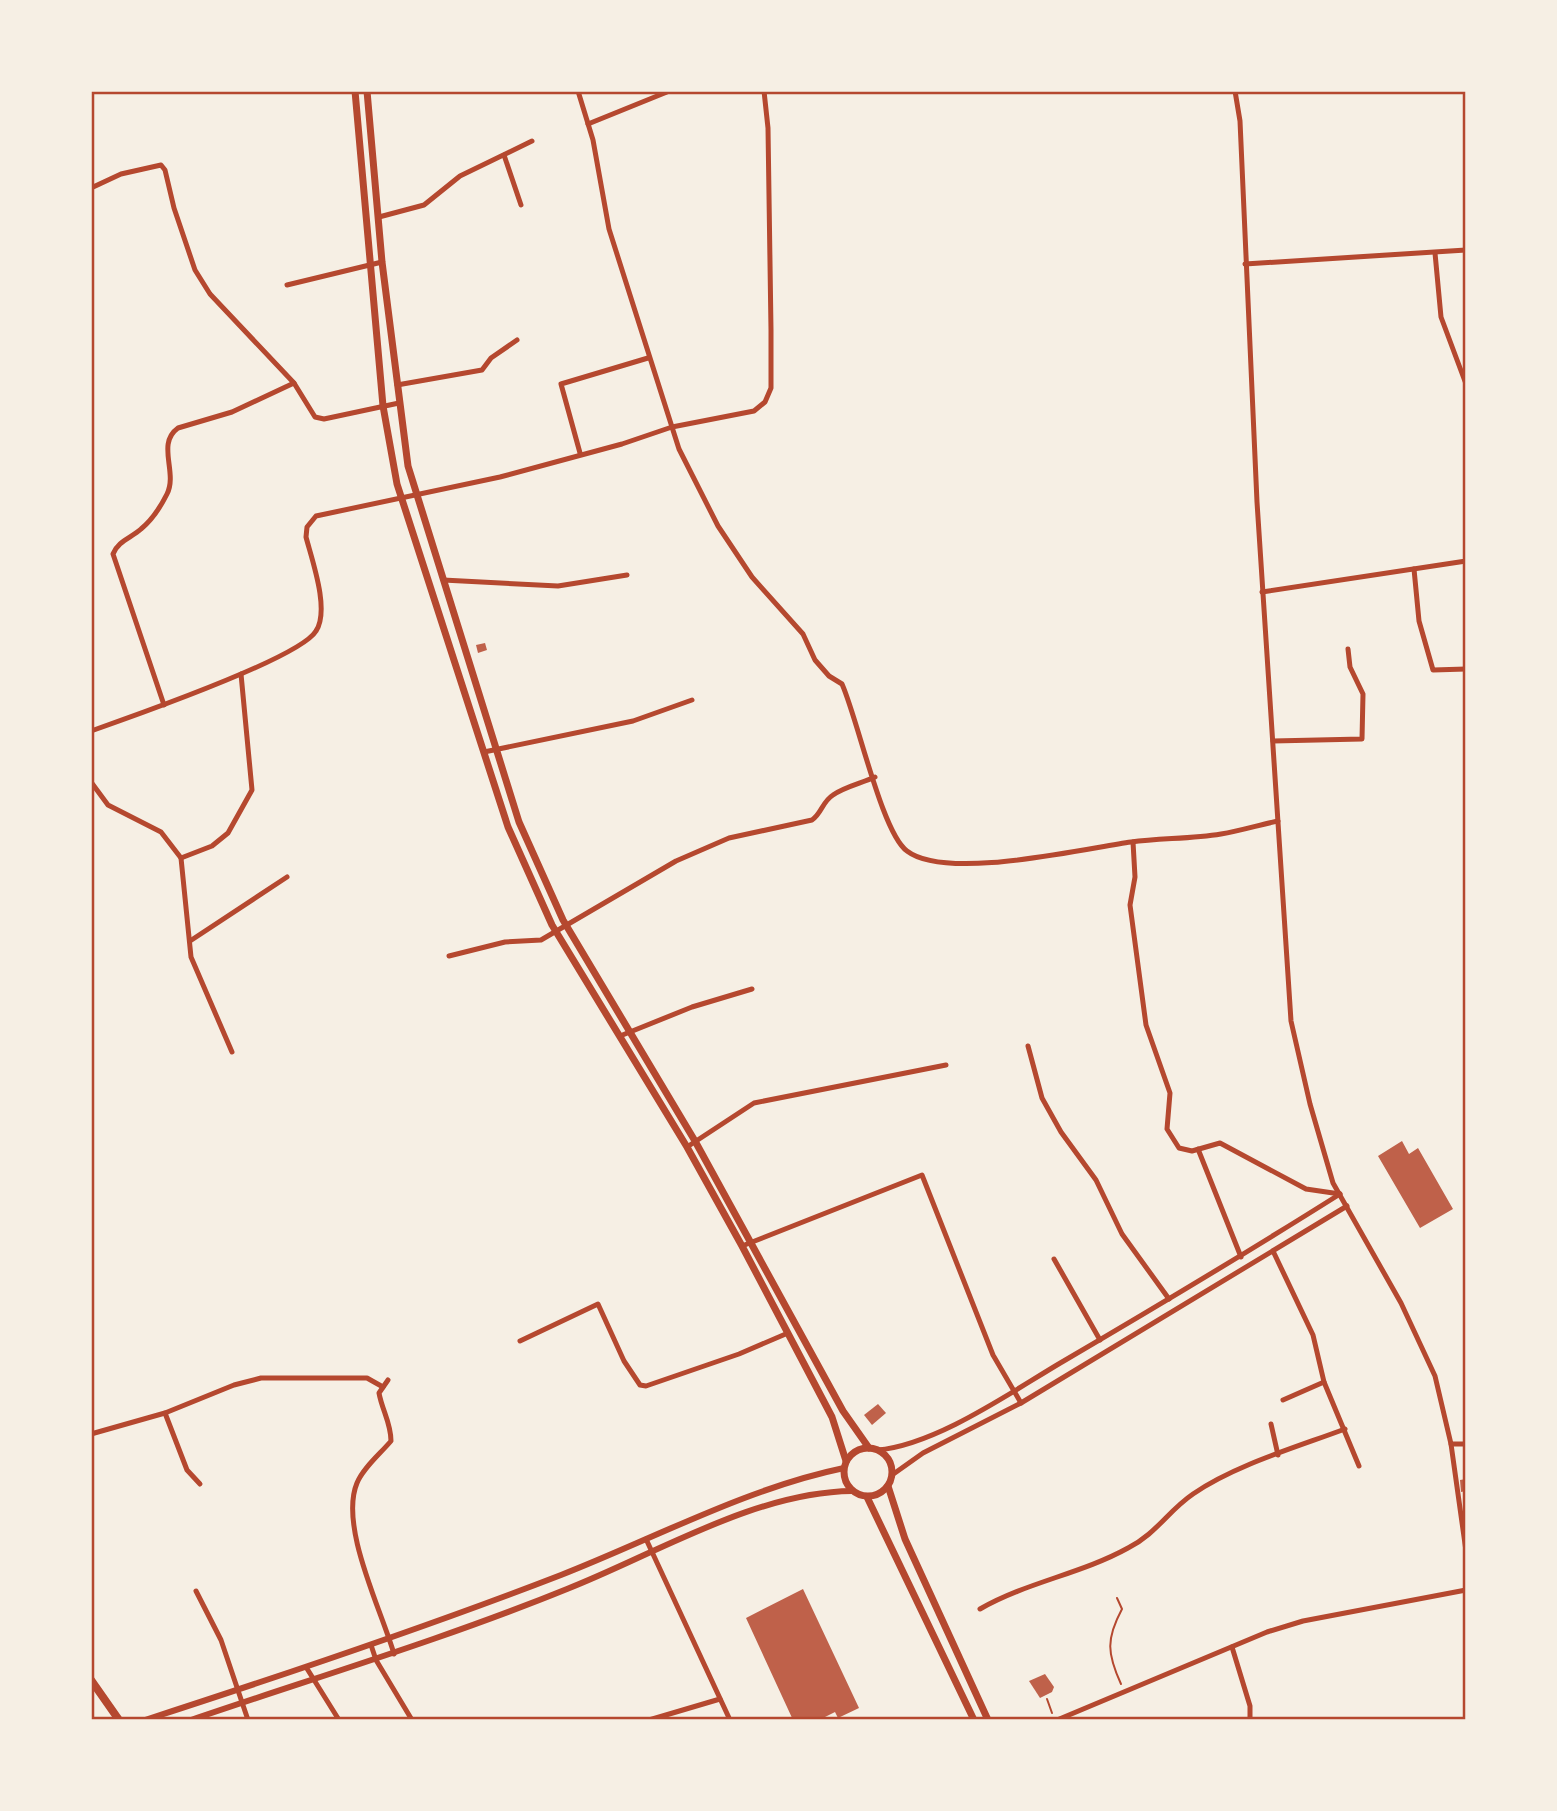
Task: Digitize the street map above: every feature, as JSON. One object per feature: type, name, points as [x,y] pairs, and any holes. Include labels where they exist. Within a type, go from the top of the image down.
[{"type":"main road","points":[[355,91],[383,406],[401,500],[508,827],[557,933],[687,1147],[832,1417],[845,1464],[845,1480],[852,1491],[867,1497],[879,1494],[888,1486],[892,1475],[888,1460],[873,1449],[844,1411],[695,1141],[567,927],[519,822],[415,496],[399,403],[382,262],[367,91]]},
{"type":"main road","points":[[845,1464],[856,1451],[873,1449]]},
{"type":"main road","points":[[888,1486],[905,1539],[988,1720]]},
{"type":"main road","points":[[867,1497],[974,1720]]},
{"type":"main road","points":[[91,1680],[119,1720]]},
{"type":"street","points":[[578,91],[588,124],[609,229],[634,300],[648,358],[679,449],[718,526],[752,578],[803,634],[815,660],[829,676],[842,684],[875,777],[880,805],[895,836],[906,851],[930,862],[1020,862],[1039,856],[1133,842],[1222,834],[1278,821]]},
{"type":"street","points":[[91,731],[241,674],[305,642],[316,632],[321,618],[320,597],[306,537],[311,520],[316,516],[500,477],[580,453],[622,444],[672,427],[754,411],[765,402],[771,388],[768,128],[764,91]]},
{"type":"street","points":[[1235,91],[1240,121],[1262,592],[1291,1021],[1322,1151],[1341,1196],[1428,1359],[1442,1402],[1451,1444],[1466,1551]]},
{"type":"street","points":[[588,124],[667,92]]},
{"type":"street","points":[[379,217],[424,205],[460,176],[532,141]]},
{"type":"street","points":[[504,155],[521,205]]},
{"type":"street","points":[[91,188],[121,174],[161,165],[165,170],[174,208],[195,270],[210,294],[294,383],[315,417],[324,419],[399,403]]},
{"type":"street","points":[[1245,264],[1466,250]]},
{"type":"street","points":[[1435,253],[1441,317],[1466,384]]},
{"type":"street","points":[[287,285],[382,262]]},
{"type":"street","points":[[397,385],[482,370],[491,358],[517,340]]},
{"type":"street","points":[[580,453],[561,384],[648,358]]},
{"type":"street","points":[[164,705],[113,554],[116,547],[142,529],[169,491],[172,476],[167,442],[170,433],[178,428],[232,412],[294,383]]},
{"type":"street","points":[[1262,592],[1466,561]]},
{"type":"street","points":[[1415,569],[1419,621],[1433,670],[1466,668]]},
{"type":"street","points":[[443,580],[558,586],[627,575]]},
{"type":"street","points":[[1273,741],[1362,740],[1363,694],[1350,667],[1348,649]]},
{"type":"street","points":[[181,858],[212,846],[228,832],[252,790],[241,674]]},
{"type":"street","points":[[484,751],[634,720],[692,700]]},
{"type":"street","points":[[449,956],[505,942],[541,940],[676,861],[729,838],[812,820],[821,814],[824,803],[834,794],[875,777]]},
{"type":"street","points":[[91,782],[108,805],[161,831],[181,858],[191,957],[232,1052]]},
{"type":"street","points":[[1133,842],[1135,877],[1130,905],[1146,1025],[1170,1093],[1167,1129],[1179,1148],[1198,1149],[1220,1143],[1306,1189],[1341,1196]]},
{"type":"street","points":[[190,941],[287,877]]},
{"type":"street","points":[[620,1036],[692,1007],[752,989]]},
{"type":"street","points":[[1028,1046],[1042,1098],[1061,1132],[1096,1180],[1122,1234],[1169,1299]]},
{"type":"street","points":[[687,1147],[754,1103],[946,1065]]},
{"type":"street","points":[[1198,1149],[1241,1257]]},
{"type":"street","points":[[742,1246],[922,1175],[993,1355],[1021,1403]]},
{"type":"street","points":[[873,1449],[900,1447],[930,1437],[1013,1391],[1341,1196]]},
{"type":"street","points":[[892,1475],[923,1453],[1021,1403],[1347,1206]]},
{"type":"street","points":[[1273,1251],[1313,1335],[1325,1382],[1359,1466]]},
{"type":"street","points":[[1054,1259],[1100,1339]]},
{"type":"street","points":[[520,1341],[598,1304],[606,1315],[624,1361],[640,1385],[646,1386],[740,1354],[788,1333]]},
{"type":"street","points":[[91,1434],[165,1413],[234,1385],[261,1378],[367,1378],[383,1387]]},
{"type":"street","points":[[388,1380],[379,1392],[382,1409],[391,1425],[391,1441],[358,1479],[352,1497],[356,1538],[394,1654]]},
{"type":"street","points":[[1283,1400],[1325,1382]]},
{"type":"street","points":[[165,1413],[187,1470],[200,1484]]},
{"type":"street","points":[[1271,1424],[1278,1455]]},
{"type":"street","points":[[980,1609],[1029,1585],[1076,1572],[1125,1550],[1150,1536],[1177,1506],[1194,1493],[1278,1455],[1345,1429]]},
{"type":"street","points":[[1451,1444],[1466,1444]]},
{"type":"street","points":[[145,1720],[390,1638],[562,1575],[743,1500],[845,1464]]},
{"type":"street","points":[[191,1720],[394,1654],[567,1590],[742,1514],[821,1491],[852,1491]]},
{"type":"street","points":[[646,1539],[730,1720]]},
{"type":"street","points":[[1056,1720],[1232,1647],[1303,1621],[1466,1590]]},
{"type":"street","points":[[196,1591],[221,1640],[248,1720]]},
{"type":"street","points":[[371,1644],[376,1660],[412,1720]]},
{"type":"street","points":[[1232,1647],[1250,1706],[1250,1720]]},
{"type":"street","points":[[306,1667],[339,1720]]},
{"type":"street","points":[[649,1720],[720,1699]]},
{"type":"path","points":[[1117,1598],[1122,1609],[1111,1626],[1109,1639],[1115,1669],[1125,1691]]},
{"type":"path","points":[[1047,1699],[1056,1720]]},
{"type":"building","points":[[485,643],[487,650],[478,653],[476,645]]},
{"type":"building","points":[[1402,1141],[1409,1154],[1418,1148],[1453,1209],[1420,1228],[1378,1156]]},
{"type":"building","points":[[878,1404],[886,1413],[872,1425],[864,1415]]},
{"type":"building","points":[[1466,1479],[1466,1491],[1461,1492],[1460,1480]]},
{"type":"building","points":[[803,1589],[859,1708],[838,1718],[835,1712],[819,1720],[793,1720],[746,1618]]},
{"type":"building","points":[[1045,1674],[1054,1687],[1052,1692],[1040,1698],[1029,1681]]}]
